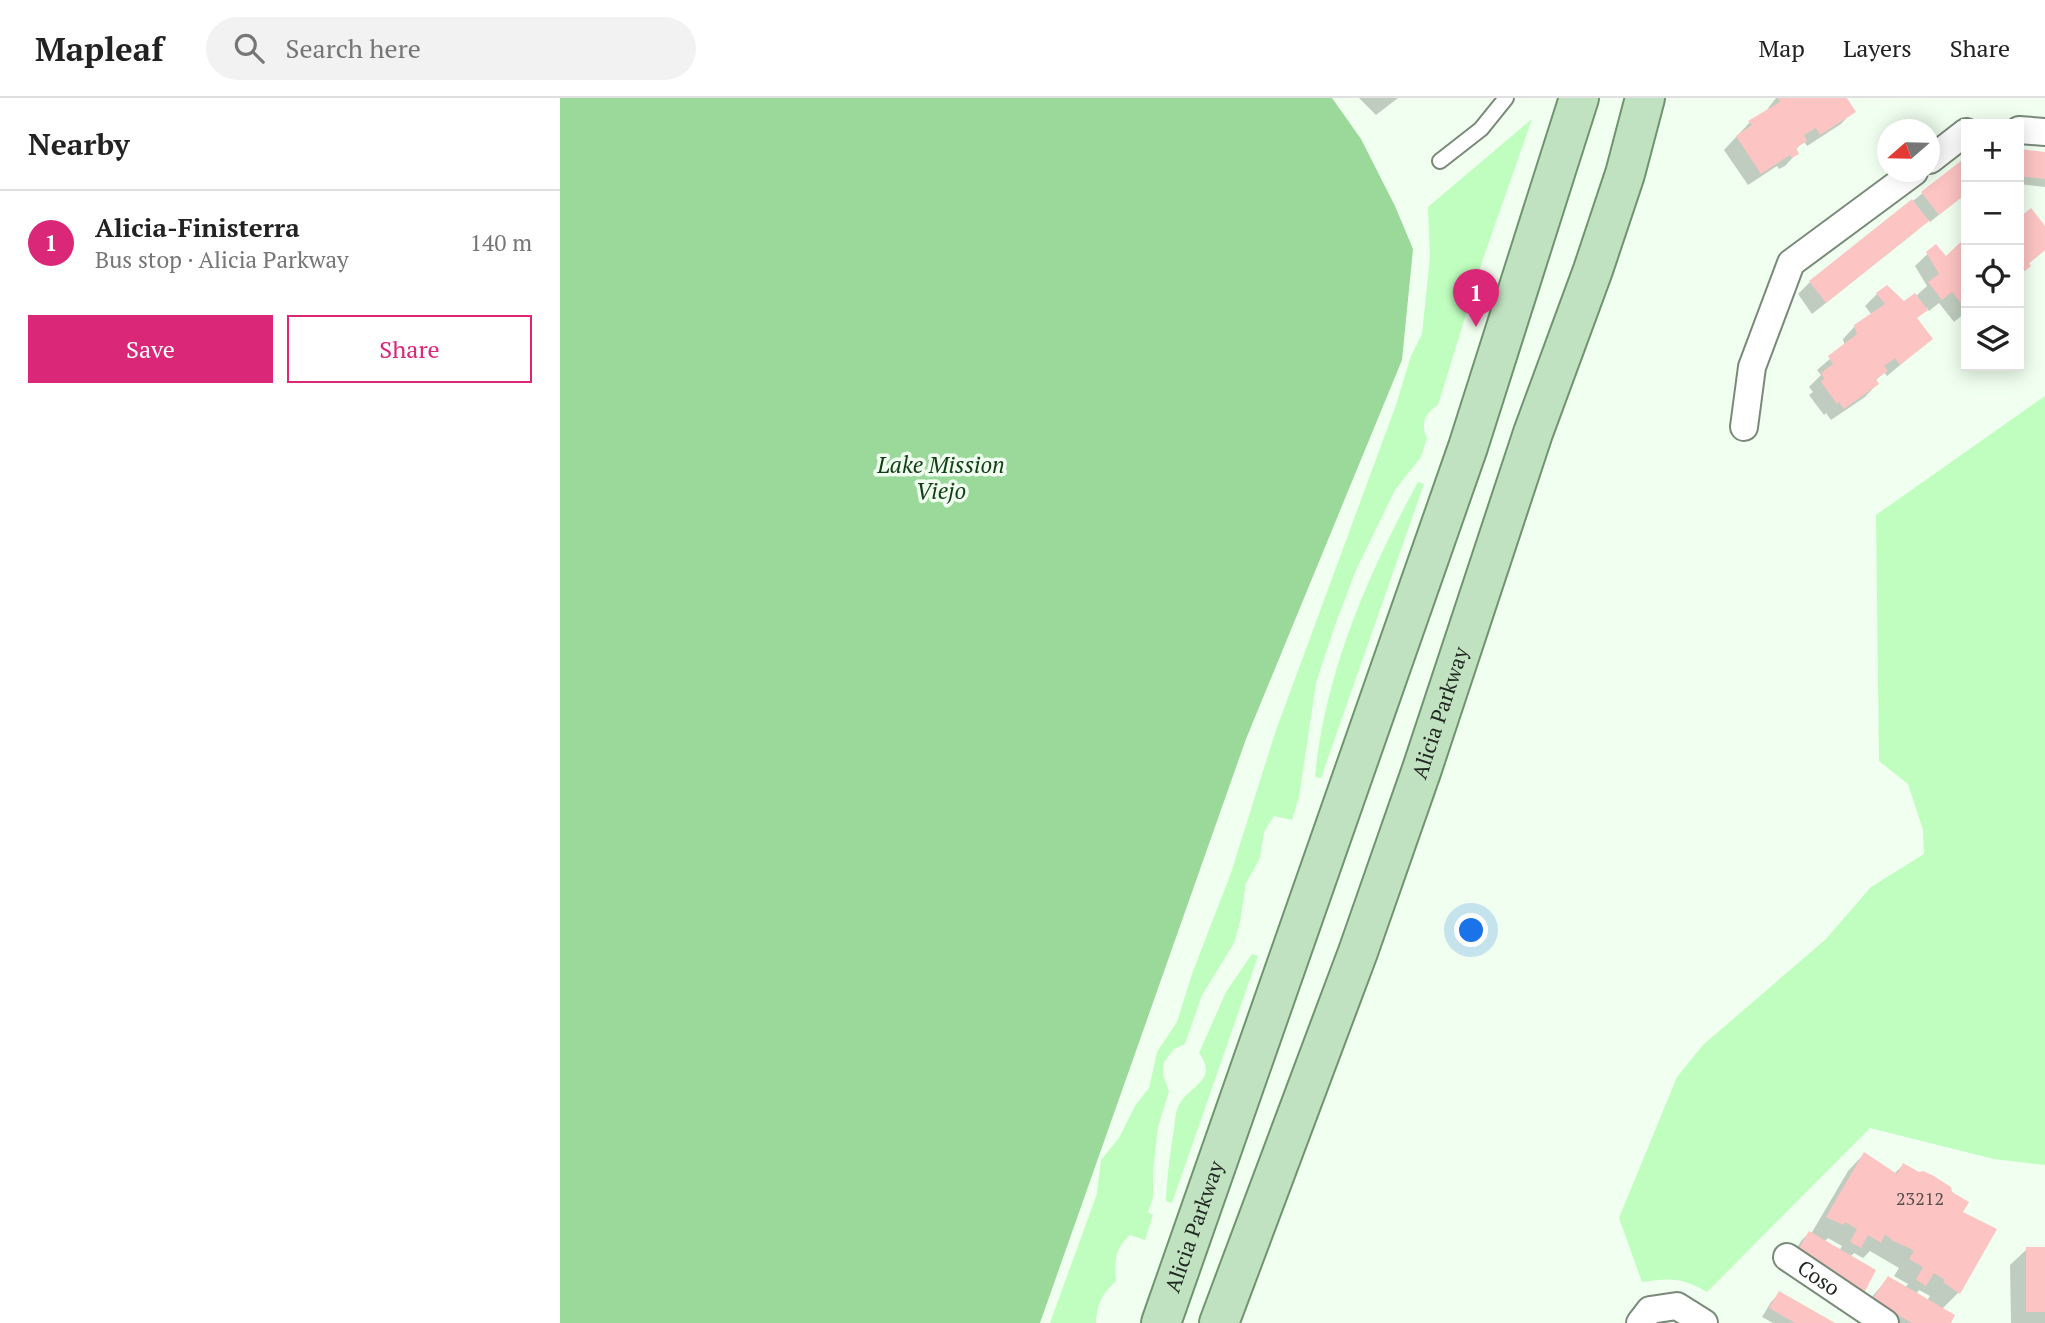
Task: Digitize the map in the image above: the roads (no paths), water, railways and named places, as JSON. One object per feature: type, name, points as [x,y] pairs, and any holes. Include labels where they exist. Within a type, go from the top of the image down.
[{"type":"main road","name":"Alicia Parkway","points":[[1161,1323],[1468,447],[1579,98]]},
{"type":"main road","name":"Alicia Parkway","points":[[1219,1323],[1358,952],[1413,795],[1533,433],[1625,174],[1645,98]]},
{"type":"street","points":[[2024,130],[2045,132]]},
{"type":"street","points":[[1940,152],[1961,136]]},
{"type":"street","points":[[1744,427],[1752,367],[1791,263],[1900,182]]},
{"type":"street","name":"Coso","points":[[1787,1257],[1885,1323]]},
{"type":"street","points":[[1640,1323],[1650,1310],[1677,1306],[1704,1323]]},
{"type":"lane","points":[[1440,161],[1481,129],[1506,98]]},
{"type":"water","name":"Lake Mission Viejo","points":[[560,98],[1332,98],[1361,139],[1395,206],[1413,249],[1402,360],[1246,739],[1040,1323],[560,1323]]},
{"type":"place","name":"Alicia-Finisterra","points":[[1476,327]]}]
